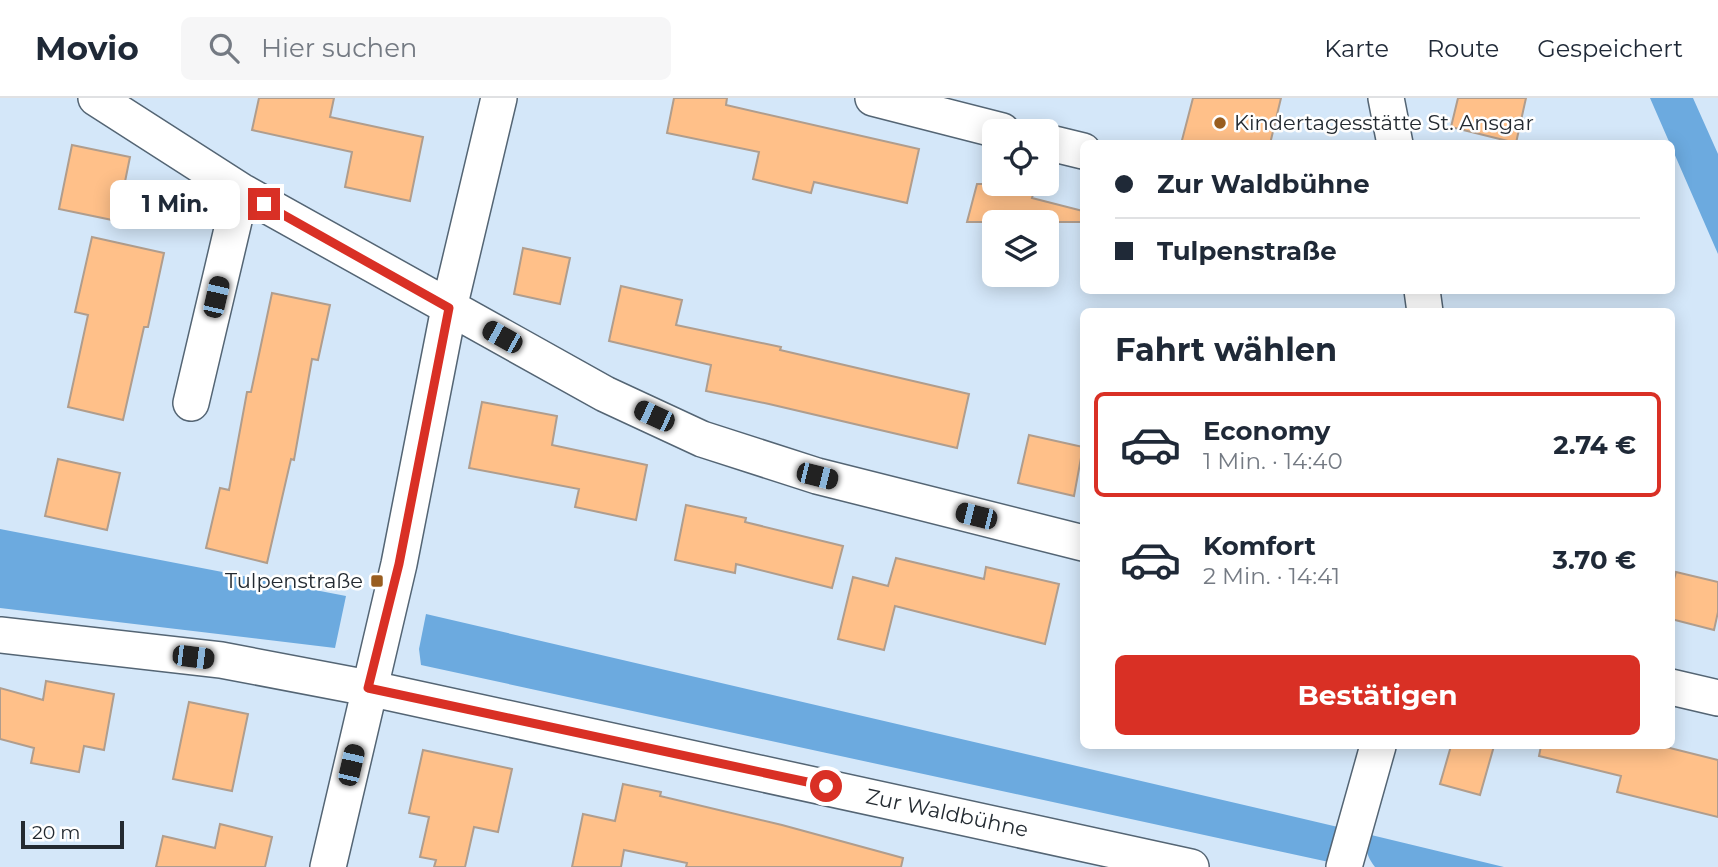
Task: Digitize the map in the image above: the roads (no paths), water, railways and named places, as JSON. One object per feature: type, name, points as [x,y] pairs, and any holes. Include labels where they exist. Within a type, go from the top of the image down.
[{"type":"street","points":[[96,98],[241,191],[605,394],[702,439],[817,476],[1080,542]]},
{"type":"street","points":[[328,867],[399,564],[449,308],[499,98]]},
{"type":"street","points":[[873,98],[982,126]]},
{"type":"street","points":[[1386,98],[1394,140]]},
{"type":"street","points":[[1059,145],[1080,150]]},
{"type":"street","points":[[191,403],[241,191]]},
{"type":"street","name":"Zur Waldbühne","points":[[0,635],[221,660],[368,688],[1191,867]]},
{"type":"street","points":[[1675,688],[1718,698]]},
{"type":"street","points":[[1344,867],[1377,749]]},
{"type":"place","name":"Kindertagesstätte St. Ansgar","points":[[1220,123]]},
{"type":"place","name":"Tulpenstraße","points":[[377,581]]}]
